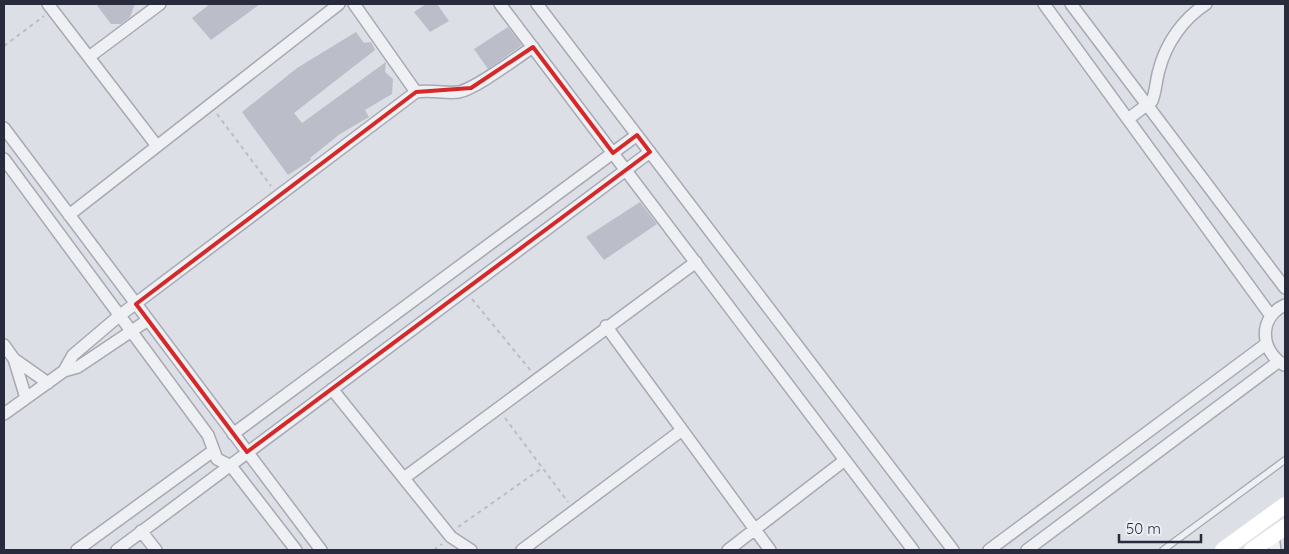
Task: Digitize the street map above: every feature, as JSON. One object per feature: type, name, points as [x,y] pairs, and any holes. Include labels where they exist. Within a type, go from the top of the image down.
[{"type":"main road","points":[[1222,550],[1285,505]]},
{"type":"main road","points":[[1252,550],[1278,538]]},
{"type":"street","points":[[89,57],[160,4]]},
{"type":"street","points":[[69,215],[338,4]]},
{"type":"street","points":[[354,4],[416,92]]},
{"type":"street","points":[[500,4],[914,550]]},
{"type":"street","points":[[537,4],[953,550]]},
{"type":"street","points":[[1044,4],[1271,316]]},
{"type":"street","points":[[1071,4],[1285,288]]},
{"type":"street","points":[[1128,119],[1148,106],[1155,94],[1160,67],[1169,44],[1184,24],[1206,4]]},
{"type":"street","points":[[50,6],[156,146]]},
{"type":"street","points":[[64,371],[73,355],[119,316],[416,92],[426,90],[459,92],[471,88],[533,47]]},
{"type":"street","points":[[4,128],[321,550]]},
{"type":"street","points":[[233,434],[637,135]]},
{"type":"street","points":[[117,550],[650,152]]},
{"type":"street","points":[[4,159],[208,435],[218,461],[231,466],[296,550]]},
{"type":"street","points":[[404,478],[606,326],[696,262]]},
{"type":"street","points":[[1027,550],[1282,363],[1266,344],[1265,330],[1271,316],[1285,305]]},
{"type":"street","points":[[4,414],[64,371],[78,367],[148,320]]},
{"type":"street","points":[[606,326],[770,550]]},
{"type":"street","points":[[989,550],[1266,344]]},
{"type":"street","points":[[4,345],[14,359],[26,398]]},
{"type":"street","points":[[14,359],[48,383]]},
{"type":"street","points":[[332,388],[448,534],[464,547],[471,550]]},
{"type":"street","points":[[522,550],[682,430]]},
{"type":"street","points":[[77,550],[214,451]]},
{"type":"street","points":[[728,550],[845,460]]},
{"type":"street","points":[[141,532],[156,550]]},
{"type":"lane","points":[[1163,550],[1285,460]]},
{"type":"path","points":[[4,46],[50,6]]},
{"type":"path","points":[[210,105],[279,196]]},
{"type":"path","points":[[465,290],[536,379]]},
{"type":"path","points":[[497,408],[575,512]]},
{"type":"path","points":[[448,534],[542,468]]},
{"type":"highlighted area","points":[[533,47],[613,153],[637,135],[650,152],[247,452],[136,304],[416,92],[471,88]]},
{"type":"building","points":[[96,4],[135,4],[130,17],[121,24],[111,24]]},
{"type":"building","points":[[210,4],[260,4],[211,40],[192,18]]},
{"type":"building","points":[[426,4],[437,4],[449,21],[430,32],[414,12]]},
{"type":"building","points":[[508,27],[522,45],[488,69],[474,49]]},
{"type":"building","points":[[356,32],[364,43],[371,42],[375,50],[294,113],[302,123],[386,62],[385,72],[393,79],[392,94],[365,110],[369,117],[340,134],[310,158],[311,160],[288,175],[242,112],[297,68]]},
{"type":"building","points":[[640,202],[657,224],[604,260],[586,237]]}]
